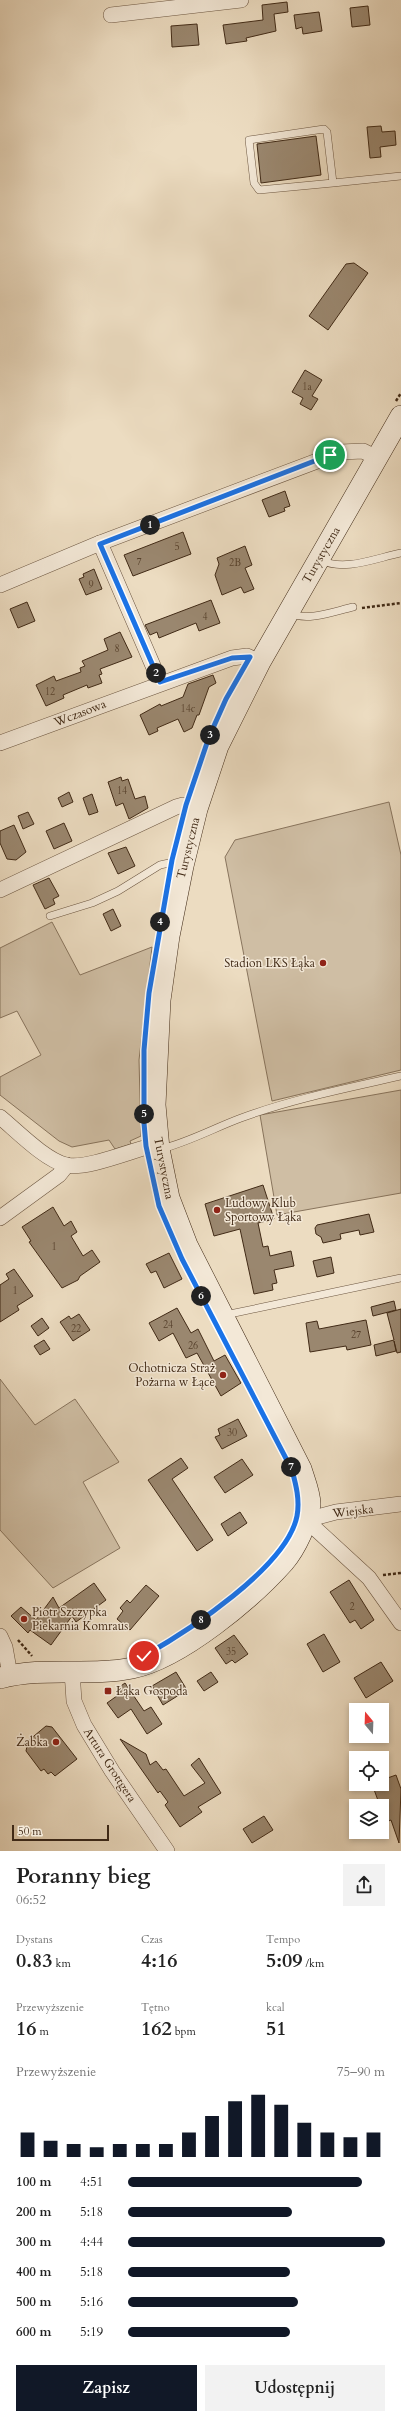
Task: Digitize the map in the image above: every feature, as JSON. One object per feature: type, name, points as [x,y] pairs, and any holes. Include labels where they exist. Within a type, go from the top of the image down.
[{"type":"main road","name":"Turystyczna","points":[[5,1677],[51,1670],[108,1671],[132,1668],[152,1662],[192,1639],[250,1596],[285,1561],[301,1534],[306,1520],[310,1503],[301,1469],[177,1222],[165,1184],[158,1147],[155,1079],[160,1000],[169,936],[183,866],[197,809],[225,730],[260,662],[377,458],[397,411]]},
{"type":"street","points":[[111,15],[241,0]]},
{"type":"street","points":[[0,585],[100,544],[341,452],[363,452],[377,458]]},
{"type":"street","points":[[100,544],[160,682]]},
{"type":"street","name":"Wczasowa","points":[[0,743],[160,682],[237,656],[250,657],[260,662]]},
{"type":"street","points":[[0,890],[176,807],[183,805],[197,809]]},
{"type":"street","points":[[0,1117],[54,1160],[67,1165],[86,1164],[158,1147]]},
{"type":"street","points":[[0,1218],[59,1175],[67,1165]]},
{"type":"street","name":"Wiejska","points":[[306,1520],[336,1512],[401,1504]]},
{"type":"street","points":[[306,1520],[368,1578],[401,1623]]},
{"type":"street","points":[[0,1636],[5,1647],[5,1677]]},
{"type":"street","name":"Artura Grottgera","points":[[72,1671],[74,1701],[84,1725],[112,1771],[167,1851]]},
{"type":"lane","points":[[333,183],[326,130],[315,130],[249,140],[254,186],[259,190],[333,183],[401,176]]},
{"type":"lane","points":[[319,559],[330,565],[341,566],[401,553]]},
{"type":"lane","points":[[288,612],[299,616],[311,616],[353,607]]},
{"type":"lane","points":[[50,916],[92,903],[118,891],[160,865],[169,863],[183,866]]},
{"type":"lane","points":[[158,1147],[184,1143],[241,1118],[332,1091],[401,1076]]},
{"type":"lane","points":[[223,1315],[401,1278]]},
{"type":"path","points":[[397,411],[401,393]]},
{"type":"path","points":[[353,607],[401,603]]},
{"type":"path","points":[[20,1643],[27,1653],[36,1659]]},
{"type":"shaded area","name":"Stadion LKS Łąka","points":[[389,802],[401,855],[401,1070],[272,1101],[225,857],[235,840]]},
{"type":"shaded area","points":[[52,922],[80,975],[152,947],[139,1060],[141,1136],[130,1141],[131,1144],[115,1149],[109,1140],[72,1147],[59,1141],[0,1095],[0,1077],[41,1055],[17,1011],[0,1018],[0,948]]},
{"type":"shaded area","points":[[401,1090],[401,1193],[277,1215],[260,1115]]},
{"type":"shaded area","points":[[0,1379],[35,1425],[75,1399],[119,1462],[83,1482],[120,1548],[53,1588],[0,1530]]},
{"type":"building","points":[[287,2],[288,12],[274,14],[276,31],[246,38],[247,41],[226,44],[223,25],[263,20],[262,5]]},
{"type":"building","points":[[368,6],[370,25],[352,27],[350,8]]},
{"type":"building","points":[[319,12],[322,31],[303,34],[302,27],[296,29],[294,15]]},
{"type":"building","points":[[197,24],[199,45],[172,47],[171,26]]},
{"type":"building","points":[[381,126],[382,132],[395,131],[396,145],[380,147],[381,157],[370,158],[367,127]]},
{"type":"building","points":[[316,136],[321,175],[261,183],[257,144]]},
{"type":"building","points":[[354,263],[368,273],[328,330],[309,316],[346,264]]},
{"type":"building","points":[[305,370],[322,380],[312,396],[318,399],[311,410],[300,404],[303,398],[292,392]]},
{"type":"building","points":[[285,491],[290,506],[284,508],[285,511],[269,517],[262,500]]},
{"type":"building","points":[[183,532],[191,554],[133,576],[124,555]]},
{"type":"building","points":[[245,546],[252,565],[245,568],[254,589],[244,593],[241,587],[222,595],[215,575],[219,564],[217,558]]},
{"type":"building","points":[[94,569],[102,589],[86,595],[79,579],[84,577],[83,574]]},
{"type":"building","points":[[211,600],[220,623],[199,631],[196,623],[159,638],[157,632],[150,635],[145,625]]},
{"type":"building","points":[[27,602],[35,621],[18,628],[10,609]]},
{"type":"building","points":[[120,632],[132,657],[100,669],[102,674],[99,675],[102,683],[88,688],[87,685],[63,695],[64,698],[46,706],[36,685],[54,676],[56,681],[81,672],[80,668],[85,666],[82,661],[108,650],[104,639]]},
{"type":"building","points":[[213,675],[216,683],[209,687],[199,715],[197,715],[192,728],[184,732],[178,719],[157,728],[158,731],[149,735],[140,715],[160,704],[161,706],[183,697],[188,684]]},
{"type":"building","points":[[121,777],[122,781],[128,779],[135,799],[145,796],[148,808],[129,819],[123,803],[116,806],[108,782]]},
{"type":"building","points":[[69,792],[73,802],[62,807],[58,798]]},
{"type":"building","points":[[92,794],[98,812],[89,815],[83,798]]},
{"type":"building","points":[[28,812],[34,824],[23,829],[18,816]]},
{"type":"building","points":[[64,823],[72,841],[54,849],[46,831]]},
{"type":"building","points":[[14,825],[26,852],[16,860],[7,859],[0,843],[0,831]]},
{"type":"building","points":[[126,847],[135,866],[118,874],[108,853]]},
{"type":"building","points":[[49,878],[59,896],[53,899],[55,904],[45,909],[33,885]]},
{"type":"building","points":[[113,909],[121,926],[111,931],[103,914]]},
{"type":"building","points":[[263,1185],[274,1219],[258,1223],[263,1247],[268,1246],[270,1256],[291,1251],[294,1266],[274,1270],[277,1283],[272,1284],[273,1290],[254,1294],[240,1229],[214,1236],[205,1204]]},
{"type":"building","points":[[53,1207],[64,1226],[71,1221],[77,1232],[71,1236],[83,1256],[92,1250],[100,1262],[80,1276],[78,1280],[62,1288],[29,1242],[31,1241],[22,1227]]},
{"type":"building","points":[[369,1214],[374,1232],[360,1235],[359,1230],[340,1234],[341,1239],[323,1243],[321,1237],[316,1234],[315,1228],[317,1225]]},
{"type":"building","points":[[169,1253],[182,1279],[164,1288],[156,1271],[151,1273],[146,1264]]},
{"type":"building","points":[[331,1257],[334,1273],[317,1277],[313,1261]]},
{"type":"building","points":[[14,1269],[33,1296],[17,1306],[19,1310],[0,1322],[0,1285],[9,1279],[6,1274]]},
{"type":"building","points":[[394,1301],[396,1310],[373,1316],[371,1307]]},
{"type":"building","points":[[177,1308],[191,1333],[198,1329],[214,1361],[225,1355],[241,1383],[221,1396],[197,1353],[186,1358],[173,1333],[159,1341],[149,1323]]},
{"type":"building","points":[[401,1309],[401,1352],[397,1353],[394,1341],[396,1351],[376,1356],[374,1345],[394,1340],[387,1313]]},
{"type":"building","points":[[79,1314],[90,1330],[73,1341],[60,1322],[69,1316],[71,1319]]},
{"type":"building","points":[[42,1318],[49,1328],[38,1336],[31,1326]]},
{"type":"building","points":[[366,1320],[371,1345],[347,1350],[346,1346],[310,1352],[306,1323],[317,1321],[319,1329]]},
{"type":"building","points":[[44,1340],[50,1349],[40,1355],[34,1346]]},
{"type":"building","points":[[238,1419],[247,1436],[222,1449],[215,1437],[220,1435],[218,1429]]},
{"type":"building","points":[[181,1458],[188,1468],[172,1479],[213,1540],[197,1551],[148,1480]]},
{"type":"building","points":[[242,1459],[253,1475],[225,1493],[214,1477]]},
{"type":"building","points":[[240,1512],[247,1523],[228,1536],[221,1524]]},
{"type":"building","points":[[349,1580],[374,1620],[361,1629],[355,1620],[350,1623],[330,1592]]},
{"type":"building","points":[[94,1583],[106,1600],[76,1622],[72,1616],[51,1645],[30,1630],[28,1633],[11,1616],[21,1607],[36,1620],[53,1597],[59,1608]]},
{"type":"building","points":[[146,1585],[159,1596],[130,1630],[117,1619],[123,1611],[120,1608],[127,1600],[130,1603]]},
{"type":"building","points":[[324,1634],[340,1662],[323,1672],[307,1644]]},
{"type":"building","points":[[234,1635],[248,1654],[235,1663],[232,1660],[226,1664],[215,1648]]},
{"type":"building","points":[[381,1662],[393,1681],[366,1698],[354,1678]]},
{"type":"building","points":[[176,1672],[187,1690],[163,1705],[152,1686]]},
{"type":"building","points":[[211,1672],[218,1682],[204,1691],[197,1681]]},
{"type":"building","points":[[125,1683],[144,1711],[151,1707],[162,1724],[147,1734],[131,1709],[118,1718],[107,1703],[121,1693],[122,1694],[118,1688]]},
{"type":"building","points":[[46,1726],[52,1727],[77,1759],[55,1776],[51,1772],[48,1774],[44,1769],[41,1771],[26,1751],[28,1741]]},
{"type":"building","points":[[120,1739],[146,1754],[150,1765],[156,1761],[163,1770],[166,1769],[184,1796],[205,1783],[191,1765],[199,1758],[221,1793],[198,1807],[202,1812],[180,1827],[165,1805],[168,1802],[160,1791],[158,1793]]},
{"type":"building","points":[[396,1775],[401,1789],[399,1843],[391,1820],[389,1821],[389,1799],[377,1799],[375,1791],[389,1791],[389,1778]]},
{"type":"building","points":[[264,1816],[273,1830],[252,1843],[243,1829]]},
{"type":"place","name":"Stadion LKS Łąka","points":[[323,963]]},
{"type":"place","name":"Ludowy Klub Sportowy Łąka","points":[[217,1210]]},
{"type":"place","name":"Ochotnicza Straż Pożarna w Łące","points":[[223,1375]]},
{"type":"place","name":"Piotr Szczypka Piekarnia Komraus","points":[[24,1619]]},
{"type":"place","name":"Łąka Gospoda","points":[[108,1691]]},
{"type":"place","name":"Żabka","points":[[56,1742]]},
{"type":"route","points":[[144,1656],[197,1623],[269,1563],[287,1540],[297,1516],[298,1493],[292,1470],[182,1259],[164,1214],[159,1206],[156,1198],[145,1139],[144,1123],[144,1050],[146,1019],[155,948],[167,884],[186,805],[204,750],[226,699],[250,657],[237,656],[160,682],[100,544],[330,455]]}]
